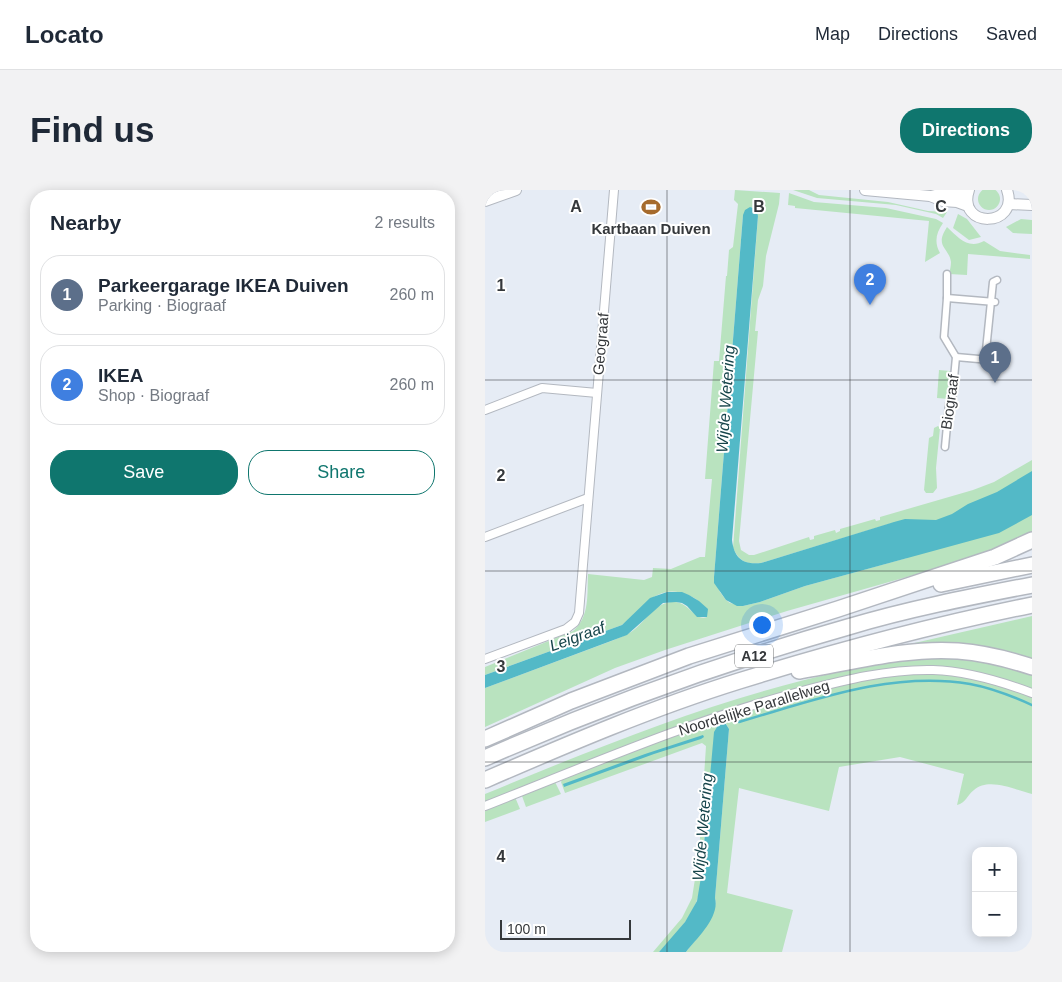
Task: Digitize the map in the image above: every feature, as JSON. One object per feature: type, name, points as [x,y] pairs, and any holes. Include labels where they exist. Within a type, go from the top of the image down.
[{"type":"highway","name":"A12","points":[[485,739],[571,701],[689,656],[995,557],[1032,540]]},
{"type":"highway","name":"A12","points":[[838,609],[955,580],[1032,565]]},
{"type":"highway","name":"A12","points":[[485,758],[581,717],[672,683],[848,626],[953,600],[1032,585]]},
{"type":"highway","name":"A12","points":[[485,780],[585,737],[738,681],[857,645],[1032,605]]},
{"type":"highway","name":"A12","points":[[738,681],[885,656],[936,651],[985,654],[1013,660],[1032,667]]},
{"type":"street","points":[[485,201],[514,190]]},
{"type":"street","name":"Geograaf","points":[[485,660],[565,629],[575,622],[579,613],[614,190]]},
{"type":"street","points":[[865,190],[930,196],[944,193],[968,197],[974,215],[990,220],[1001,215],[1009,204],[1007,190]]},
{"type":"street","points":[[902,194],[915,190]]},
{"type":"street","points":[[1009,204],[1032,205]]},
{"type":"street","name":"Biograaf","points":[[945,446],[956,357],[944,338],[947,274]]},
{"type":"street","name":"Biograaf","points":[[956,357],[987,360],[993,302],[993,282],[997,280]]},
{"type":"street","points":[[947,298],[993,302]]},
{"type":"street","points":[[485,410],[543,388],[597,393]]},
{"type":"street","points":[[485,537],[588,498]]},
{"type":"street","name":"Noordelijke Parallelweg","points":[[485,806],[698,723],[764,702],[862,677],[906,671],[955,672],[996,680],[1032,693]]},
{"type":"green space","points":[[989,188],[999,195],[1000,199],[993,209],[989,210],[979,203],[978,199],[985,189]]},
{"type":"green space","points":[[735,190],[780,193],[766,256],[763,286],[758,300],[755,331],[758,331],[739,541],[741,550],[749,555],[754,555],[809,537],[810,540],[814,539],[814,536],[835,530],[836,533],[840,529],[875,519],[876,521],[880,520],[880,517],[994,482],[1032,460],[1032,532],[1003,547],[956,563],[787,611],[665,650],[615,668],[485,727],[485,688],[625,635],[665,603],[677,602],[702,618],[707,617],[703,606],[695,599],[677,592],[667,592],[651,599],[622,625],[485,675],[485,667],[573,631],[585,612],[588,574],[644,580],[652,577],[653,568],[671,569],[700,557],[705,557],[712,479],[705,479],[714,361],[719,361],[729,250],[733,247],[738,204],[734,200]],"holes":[[[743,215],[758,216],[733,548],[738,556],[747,563],[761,563],[892,523],[907,558],[805,586],[743,606],[726,600],[720,592],[714,577]]]},
{"type":"green space","points":[[793,190],[809,190],[819,195],[888,202],[928,211],[947,212],[943,218],[936,214],[896,205],[817,198]]},
{"type":"green space","points":[[789,193],[814,202],[886,208],[936,219],[943,223],[937,238],[940,253],[925,262],[929,221],[795,208],[795,206],[788,205]]},
{"type":"green space","points":[[958,214],[967,219],[981,237],[969,240],[953,228]]},
{"type":"green space","points":[[1021,219],[1032,220],[1032,234],[1013,233],[1006,227]]},
{"type":"green space","points":[[947,227],[968,243],[973,244],[984,241],[1000,251],[1030,255],[1030,259],[968,254],[967,275],[949,274],[951,266],[950,257],[942,243],[943,234]]},
{"type":"green space","points":[[939,370],[950,371],[948,399],[937,398]]},
{"type":"green space","points":[[938,426],[940,428],[936,468],[937,488],[933,493],[926,493],[924,490],[929,438],[933,436],[934,428]]},
{"type":"green space","points":[[1032,616],[1032,663],[897,647]]},
{"type":"green space","points":[[928,657],[981,661],[1032,674],[1032,691],[1005,681],[904,669],[720,714],[485,804],[485,794],[702,710],[815,677],[871,665]]},
{"type":"green space","points":[[930,672],[974,677],[1032,695],[1032,794],[994,784],[980,786],[962,803],[957,805],[964,774],[900,757],[839,767],[829,811],[739,788],[727,893],[793,910],[782,952],[686,952],[706,926],[714,911],[729,729],[725,722],[720,723],[717,726],[699,895],[693,910],[680,929],[659,952],[653,952],[682,918],[692,898],[699,853],[706,746],[702,743],[565,793],[561,782],[563,778],[697,726],[805,692],[887,675]]},
{"type":"green space","points":[[555,782],[561,794],[526,807],[522,794]]},
{"type":"green space","points":[[515,797],[520,809],[485,822],[485,809]]},
{"type":"water","points":[[750,207],[756,209],[758,216],[732,540],[737,556],[749,563],[761,563],[905,519],[936,520],[997,492],[1032,471],[1032,515],[999,533],[805,586],[760,602],[737,606],[726,600],[714,583],[714,577],[743,215],[745,210]]},
{"type":"water","points":[[667,592],[682,592],[699,601],[708,609],[707,617],[697,617],[682,603],[663,603],[627,635],[485,688],[485,675],[622,625],[650,598]]},
{"type":"water","points":[[724,721],[729,729],[715,898],[716,905],[707,927],[686,952],[659,952],[685,922],[697,901],[701,877],[714,732],[720,722]]},
{"type":"water","points":[[703,735],[704,737],[701,739],[564,787],[563,784]]},
{"type":"waterway","points":[[739,722],[853,690],[911,681],[970,684],[1002,693],[1032,705]]},
{"type":"place","name":"Kartbaan Duiven","points":[[651,207]]},
{"type":"place","name":"IKEA","points":[[870,305]]},
{"type":"place","name":"Parkeergarage IKEA Duiven","points":[[995,383]]},
{"type":"water label","name":"Wijde Wetering","points":[[725,399]]},
{"type":"water label","name":"Leigraaf","points":[[577,636]]},
{"type":"water label","name":"Wijde Wetering","points":[[702,827]]}]
